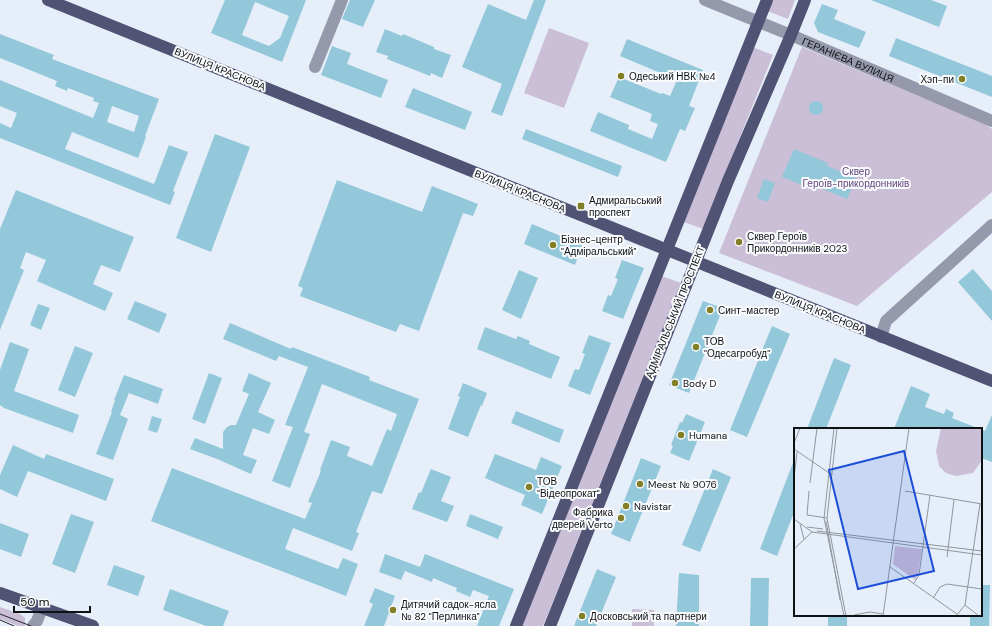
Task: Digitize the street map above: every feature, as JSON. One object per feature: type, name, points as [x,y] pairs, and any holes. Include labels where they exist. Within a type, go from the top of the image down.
[{"type":"main road","name":"ВУЛИЦЯ КРАСНОВА","points":[[48,0],[992,382]]},
{"type":"main road","points":[[516,626],[767,0]]},
{"type":"main road","name":"АДМІРАЛЬСЬКИЙ ПРОСПЕКТ","points":[[550,626],[695,262],[805,0]]},
{"type":"main road","points":[[0,593],[93,626]]},
{"type":"street","points":[[315,67],[342,0]]},
{"type":"street","name":"ГЕРАНІЄВА ВУЛИЦЯ","points":[[704,0],[791,35],[992,121]]},
{"type":"street","points":[[881,337],[886,321],[992,225]]},
{"type":"street","points":[[33,626],[37,621],[42,608]]},
{"type":"green space","points":[[769,0],[795,0],[788,19],[765,10]]},
{"type":"green space","points":[[549,28],[589,43],[564,108],[524,93]]},
{"type":"green space","points":[[750,46],[773,55],[703,229],[681,221]]},
{"type":"green space","name":"Сквер Героїв-прикордонників","points":[[802,47],[985,124],[992,129],[992,192],[857,306],[719,253]]},
{"type":"green space","points":[[659,275],[681,283],[543,626],[519,626]]},
{"type":"green space","points":[[0,607],[20,614],[25,618],[25,626],[18,626],[0,619]]},
{"type":"green space","points":[[632,609],[654,610],[654,626],[632,626]]},
{"type":"building","points":[[225,0],[306,0],[282,62],[211,33]],"holes":[[[255,2],[289,16],[280,38],[269,46],[242,35]]]},
{"type":"building","points":[[350,0],[375,0],[363,27],[342,19]]},
{"type":"building","points":[[534,0],[546,0],[502,116],[491,112],[502,84],[462,67],[488,4],[526,20]]},
{"type":"building","points":[[871,0],[931,0],[947,6],[939,27]]},
{"type":"building","points":[[822,4],[838,10],[834,19],[866,32],[859,48],[818,32],[814,23]]},
{"type":"building","points":[[385,29],[402,36],[403,34],[434,47],[434,49],[451,55],[442,78],[431,73],[430,76],[387,59],[388,56],[376,52]]},
{"type":"building","points":[[0,34],[54,55],[52,59],[159,99],[138,158],[72,132],[65,149],[154,184],[169,145],[188,152],[173,191],[175,192],[170,205],[0,138],[0,123],[11,128],[17,113],[0,106],[0,80],[93,118],[99,103],[93,101],[94,98],[68,88],[67,91],[55,86],[57,81],[0,58]],"holes":[[[112,106],[139,116],[134,132],[107,122]]]},
{"type":"building","points":[[896,38],[992,76],[992,97],[889,56]]},
{"type":"building","points":[[627,39],[703,70],[689,106],[695,108],[685,131],[680,129],[666,162],[590,131],[598,112],[629,125],[628,129],[652,139],[658,124],[650,121],[652,114],[610,97],[619,77],[661,94],[670,96],[677,80],[620,56]]},
{"type":"building","points":[[332,46],[351,53],[347,64],[388,80],[381,98],[321,75]]},
{"type":"building","points":[[413,88],[472,112],[465,130],[405,107]]},
{"type":"building","points":[[816,101],[821,103],[823,108],[821,113],[816,115],[811,113],[809,108],[811,103]]},
{"type":"building","points":[[526,129],[622,166],[618,177],[522,139]]},
{"type":"building","points":[[215,134],[250,147],[211,252],[176,238]]},
{"type":"building","points":[[794,149],[828,163],[827,166],[856,178],[847,199],[818,187],[817,191],[782,177]]},
{"type":"building","points":[[764,179],[775,183],[768,202],[757,198]]},
{"type":"building","points":[[337,180],[422,212],[432,186],[478,204],[473,216],[463,213],[419,331],[400,324],[396,332],[300,296],[303,288],[298,286]]},
{"type":"building","points":[[16,190],[134,237],[120,272],[101,265],[93,284],[113,293],[105,311],[37,281],[46,260],[26,252],[20,268],[24,270],[0,330],[0,229]]},
{"type":"building","name":"Бізнес-центр \"Адміральський\"","points":[[532,224],[582,245],[575,265],[524,244]]},
{"type":"building","points":[[622,260],[644,268],[623,319],[602,311],[608,295],[611,296],[618,279],[615,278]]},
{"type":"building","points":[[973,269],[992,291],[992,321],[958,282]]},
{"type":"building","points":[[519,270],[538,278],[521,319],[502,310]]},
{"type":"building","points":[[135,301],[167,314],[159,333],[127,319]]},
{"type":"building","name":"ТОВ \"Одесагробуд\"","points":[[703,301],[723,308],[689,393],[669,385]]},
{"type":"building","points":[[38,304],[50,308],[41,330],[30,325]]},
{"type":"building","points":[[230,323],[291,349],[292,347],[370,377],[369,380],[419,399],[382,494],[372,491],[356,532],[359,533],[352,551],[293,528],[285,549],[338,569],[343,558],[358,564],[346,596],[151,521],[172,468],[305,519],[312,503],[308,502],[321,471],[320,470],[331,440],[350,447],[347,456],[372,466],[387,429],[391,431],[397,414],[322,384],[304,432],[310,434],[290,488],[272,481],[293,427],[285,425],[308,367],[279,356],[276,361],[223,339]]},
{"type":"building","points":[[772,326],[790,334],[747,437],[730,430]]},
{"type":"building","points":[[485,327],[516,339],[518,336],[530,341],[529,344],[560,357],[551,379],[477,349]]},
{"type":"building","points":[[589,335],[611,343],[590,395],[568,386],[575,369],[579,370],[585,354],[582,353]]},
{"type":"building","points":[[10,342],[29,349],[14,391],[79,415],[73,433],[4,408],[0,405],[0,370]]},
{"type":"building","points":[[75,346],[93,353],[75,397],[58,390]]},
{"type":"building","points":[[834,358],[851,365],[826,428],[807,428]]},
{"type":"building","points":[[209,373],[222,378],[205,424],[192,419]]},
{"type":"building","points":[[249,373],[271,383],[258,412],[275,420],[269,434],[253,428],[243,455],[257,460],[251,474],[190,449],[195,438],[223,449],[223,432],[227,427],[236,425],[249,394],[242,391]]},
{"type":"building","points":[[124,375],[163,389],[158,404],[129,393],[120,415],[128,419],[113,460],[96,454]]},
{"type":"building","points":[[463,383],[487,393],[468,437],[448,429],[460,397],[458,396]]},
{"type":"building","points":[[911,386],[930,394],[925,407],[944,414],[946,409],[954,413],[952,418],[977,428],[894,428]]},
{"type":"building","points":[[516,411],[564,430],[559,443],[511,423]]},
{"type":"building","points":[[686,414],[705,422],[689,461],[670,453],[673,446],[671,445],[680,422],[682,423]]},
{"type":"building","points":[[992,415],[992,462],[982,458],[982,430],[985,431]]},
{"type":"building","points":[[152,416],[162,419],[157,433],[148,430]]},
{"type":"building","points":[[13,445],[44,459],[46,454],[114,479],[106,501],[28,471],[17,497],[0,489],[0,475]]},
{"type":"building","name":"ТОВ \"Відеопрокат\"","points":[[495,454],[536,470],[541,457],[562,466],[542,514],[521,505],[525,495],[485,478]]},
{"type":"building","points":[[641,458],[661,466],[630,542],[611,534]]},
{"type":"building","points":[[794,460],[794,513],[777,556],[760,549]]},
{"type":"building","points":[[431,469],[451,477],[441,501],[454,506],[447,522],[412,509],[419,492],[421,493]]},
{"type":"building","points":[[713,469],[731,477],[700,552],[682,545]]},
{"type":"building","points":[[71,514],[94,522],[75,573],[52,564]]},
{"type":"building","points":[[470,514],[503,527],[498,539],[466,526]]},
{"type":"building","points":[[0,523],[29,534],[21,557],[0,549]]},
{"type":"building","points":[[385,554],[420,567],[425,554],[514,589],[499,626],[477,626],[489,596],[473,590],[470,597],[456,591],[457,588],[433,578],[432,582],[405,571],[401,580],[379,572]]},
{"type":"building","points":[[114,565],[145,576],[138,596],[107,585]]},
{"type":"building","points":[[597,569],[616,577],[596,626],[574,626]]},
{"type":"building","points":[[679,573],[699,575],[699,626],[676,626]]},
{"type":"building","points":[[751,578],[769,578],[768,626],[750,626]]},
{"type":"building","points":[[982,585],[990,585],[989,626],[970,626],[970,616],[982,616]]},
{"type":"building","points":[[375,588],[395,596],[384,626],[364,626],[373,604],[369,602]]},
{"type":"building","points":[[170,589],[229,611],[223,626],[206,626],[163,610]]},
{"type":"building","points":[[828,616],[847,616],[847,626],[828,626]]},
{"type":"tram line","points":[[0,614],[31,626]]},
{"type":"tram line","points":[[0,620],[14,626]]},
{"type":"place","name":"Одеський НВК №4","points":[[621,76]]},
{"type":"place","name":"Хэп-пи","points":[[962,79]]},
{"type":"place","name":"Адмиральський проспект","points":[[581,206]]},
{"type":"place","name":"Сквер Героїв Прикордонників 2023","points":[[739,242]]},
{"type":"place","name":"Бізнес-центр \"Адміральський\"","points":[[553,245]]},
{"type":"place","name":"Синт-мастер","points":[[710,310]]},
{"type":"place","name":"ТОВ \"Одесагробуд\"","points":[[696,347]]},
{"type":"place","name":"Body D","points":[[675,383]]},
{"type":"place","name":"Humana","points":[[681,435]]},
{"type":"place","name":"Meest № 9076","points":[[640,484]]},
{"type":"place","name":"ТОВ \"Відеопрокат\"","points":[[529,487]]},
{"type":"place","name":"Navistar","points":[[626,506]]},
{"type":"place","name":"Фабрика дверей Verto","points":[[621,518]]},
{"type":"place","name":"Дитячий садок-ясла № 82 \"Перлинка\"","points":[[393,610]]},
{"type":"place","name":"Досковський та партнери","points":[[582,616]]}]
